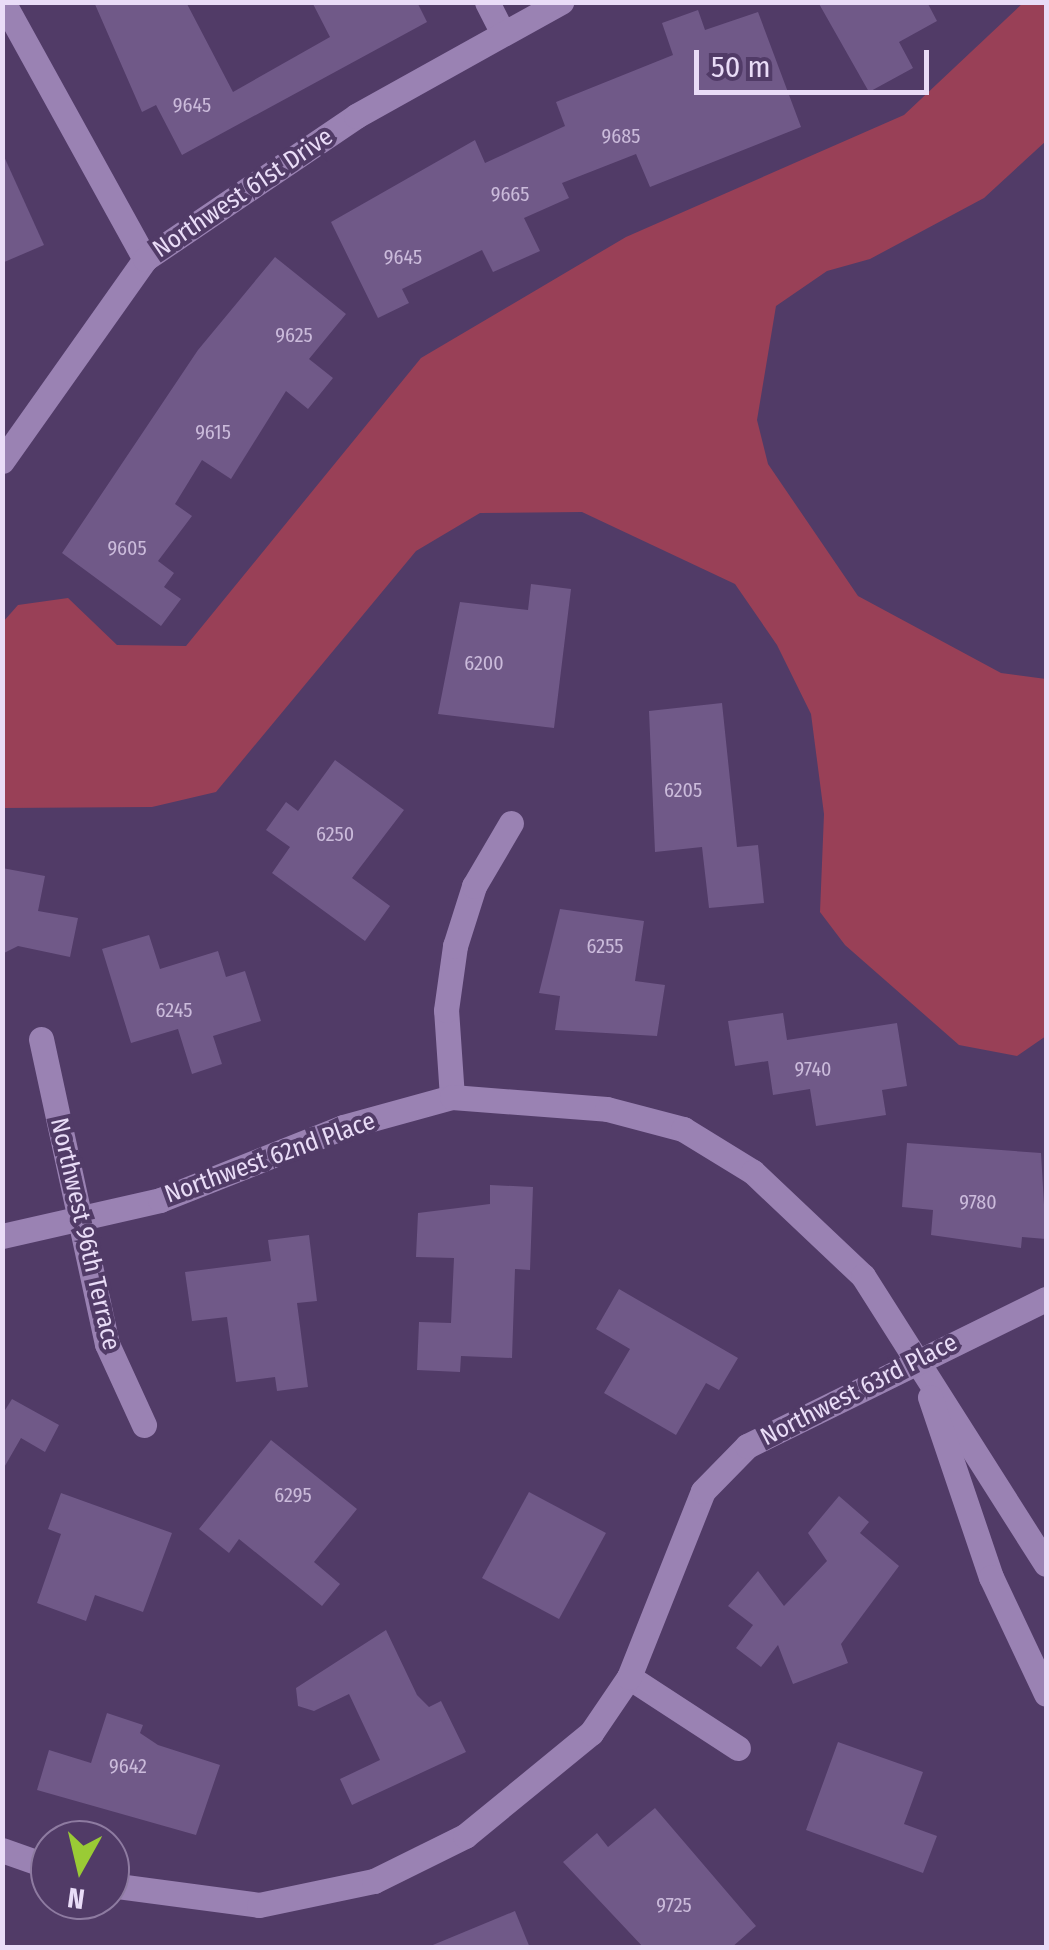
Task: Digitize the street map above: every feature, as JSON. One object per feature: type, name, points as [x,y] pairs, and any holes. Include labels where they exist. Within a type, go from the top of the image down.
[{"type":"street","points":[[3,2],[146,259]]},
{"type":"street","points":[[487,2],[500,28]]},
{"type":"street","name":"Northwest 61st Drive","points":[[2,461],[146,259],[500,28],[561,2]]},
{"type":"street","points":[[452,1097],[446,1010],[455,946],[474,886],[510,822]]},
{"type":"street","name":"Northwest 96th Terrace","points":[[41,1039],[107,1344],[144,1424]]},
{"type":"street","name":"Northwest 62nd Place","points":[[2,1236],[79,1221],[452,1097],[607,1108],[683,1129],[815,1223],[863,1276],[1046,1564]]},
{"type":"street","name":"Northwest 63rd Place","points":[[130,1887],[259,1906],[374,1881],[532,1790],[591,1732],[629,1677],[703,1491],[748,1446],[917,1359],[1046,1300]]},
{"type":"street","name":"Northwest 62nd Place","points":[[917,1359],[991,1577],[1046,1694]]},
{"type":"street","points":[[629,1677],[738,1748]]},
{"type":"street","points":[[2,1850],[30,1860]]},
{"type":"shaded area","points":[[1023,3],[1046,3],[1046,141],[984,198],[870,259],[827,271],[776,306],[757,420],[768,464],[858,596],[1001,673],[1046,679],[1046,1036],[1017,1056],[959,1045],[845,945],[820,912],[824,814],[811,714],[777,645],[735,584],[582,512],[480,513],[416,551],[216,792],[152,807],[3,808],[3,622],[18,605],[68,598],[117,645],[186,646],[421,358],[626,237],[904,115]]},
{"type":"building","points":[[94,2],[186,2],[233,92],[330,37],[312,2],[417,2],[427,22],[182,155],[156,105],[142,112]]},
{"type":"building","points":[[818,2],[927,2],[937,21],[899,42],[913,68],[869,92]]},
{"type":"building","points":[[698,10],[705,30],[758,12],[801,127],[650,187],[636,154],[562,183],[569,198],[524,218],[540,251],[493,272],[482,250],[402,289],[409,303],[378,318],[331,222],[475,140],[485,163],[565,126],[556,102],[673,55],[662,23]]},
{"type":"building","points":[[2,152],[44,245],[2,263]]},
{"type":"building","points":[[275,257],[346,314],[309,359],[333,378],[308,409],[286,391],[231,479],[202,460],[175,504],[192,516],[158,561],[174,573],[164,587],[181,599],[161,626],[62,553],[198,350]]},
{"type":"building","points":[[531,584],[571,589],[554,728],[438,714],[460,602],[528,610]]},
{"type":"building","points":[[722,703],[737,847],[758,845],[764,903],[709,908],[702,847],[655,852],[649,711]]},
{"type":"building","points":[[335,760],[404,810],[352,878],[390,906],[365,941],[272,873],[290,847],[266,830],[286,802],[298,811]]},
{"type":"building","points":[[2,868],[45,876],[38,911],[78,918],[70,957],[18,946],[2,954]]},
{"type":"building","points":[[560,909],[644,921],[635,981],[665,985],[657,1036],[555,1030],[560,996],[539,993]]},
{"type":"building","points":[[149,935],[160,969],[218,951],[226,977],[245,971],[261,1021],[213,1036],[222,1064],[192,1074],[178,1029],[131,1043],[102,949]]},
{"type":"building","points":[[783,1013],[787,1040],[897,1023],[907,1086],[882,1090],[886,1115],[816,1126],[810,1089],[773,1095],[768,1061],[735,1066],[728,1021]]},
{"type":"building","points":[[907,1143],[1041,1153],[1046,1239],[1022,1237],[1021,1248],[931,1235],[933,1210],[902,1207]]},
{"type":"building","points":[[490,1185],[533,1187],[530,1270],[515,1269],[512,1358],[461,1356],[460,1372],[417,1370],[419,1322],[451,1323],[454,1258],[416,1257],[418,1213],[490,1204]]},
{"type":"building","points":[[309,1235],[317,1301],[297,1303],[308,1387],[277,1391],[275,1377],[236,1382],[227,1317],[192,1321],[185,1272],[271,1261],[268,1240]]},
{"type":"building","points":[[619,1289],[738,1358],[719,1390],[706,1383],[676,1435],[604,1393],[630,1349],[596,1329]]},
{"type":"building","points":[[12,1399],[59,1425],[45,1452],[21,1438],[2,1471],[2,1415]]},
{"type":"building","points":[[271,1440],[357,1509],[314,1562],[340,1584],[322,1606],[239,1539],[229,1553],[199,1529]]},
{"type":"building","points":[[529,1492],[606,1533],[559,1619],[482,1578]]},
{"type":"building","points":[[61,1493],[172,1533],[143,1612],[95,1595],[86,1621],[37,1603],[61,1534],[48,1529]]},
{"type":"building","points":[[839,1496],[869,1522],[860,1533],[899,1566],[841,1644],[848,1663],[793,1684],[778,1645],[761,1667],[736,1648],[753,1625],[728,1606],[758,1571],[784,1606],[827,1561],[808,1533]]},
{"type":"building","points":[[386,1630],[417,1695],[429,1707],[441,1701],[466,1752],[352,1805],[340,1779],[380,1760],[349,1694],[314,1711],[298,1706],[296,1688]]},
{"type":"building","points":[[107,1713],[143,1725],[140,1733],[158,1745],[220,1765],[196,1835],[37,1790],[49,1750],[91,1763]]},
{"type":"building","points":[[838,1742],[923,1772],[904,1824],[937,1836],[923,1873],[806,1830]]},
{"type":"building","points":[[655,1808],[756,1926],[731,1948],[644,1948],[563,1862],[597,1833],[608,1847]]},
{"type":"building","points":[[515,1911],[530,1948],[428,1948],[428,1947]]}]
